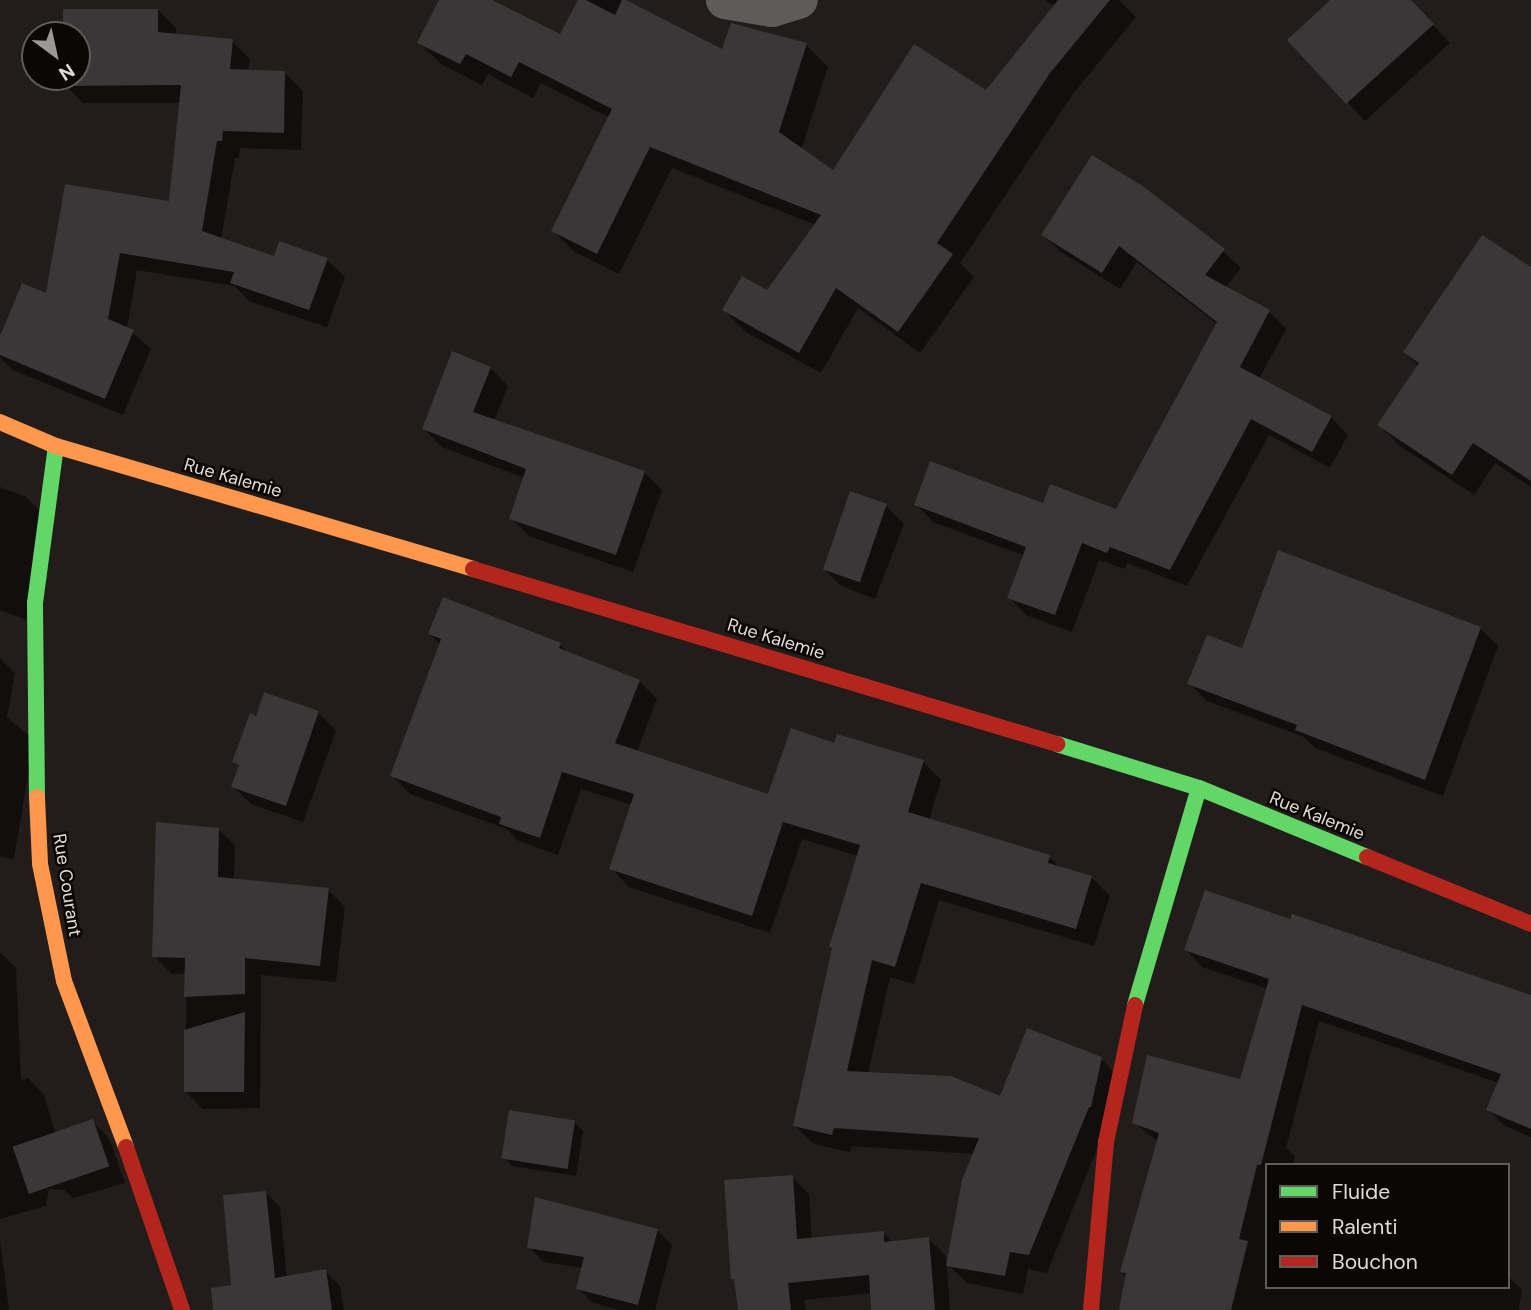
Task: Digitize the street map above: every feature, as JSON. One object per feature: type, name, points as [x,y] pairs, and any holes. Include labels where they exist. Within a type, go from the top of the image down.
[{"type":"street","points":[[725,0],[772,8],[799,0]]},
{"type":"street","name":"Rue Kalemie","points":[[0,422],[56,446],[792,663],[1199,788],[1531,924]]},
{"type":"street","name":"Rue Courant","points":[[56,446],[35,603],[34,734],[40,864],[64,981],[108,1095],[182,1310]]},
{"type":"street","points":[[1091,1310],[1105,1142],[1142,975],[1199,788]]},
{"type":"building","points":[[439,0],[492,0],[560,34],[578,0],[586,0],[615,15],[622,0],[626,0],[722,49],[731,23],[807,43],[779,132],[833,170],[914,44],[986,90],[1058,0],[1110,0],[1050,73],[937,243],[953,254],[898,332],[836,288],[799,353],[722,310],[742,276],[767,290],[821,215],[650,147],[597,254],[551,231],[612,109],[519,62],[511,77],[466,54],[460,64],[417,43]]},
{"type":"building","points":[[1330,0],[1411,0],[1434,24],[1346,104],[1287,40]]},
{"type":"building","points":[[63,9],[158,9],[158,32],[233,39],[230,69],[285,71],[284,133],[223,131],[222,141],[217,141],[202,231],[274,256],[279,241],[328,258],[309,310],[230,283],[234,272],[120,253],[108,319],[134,330],[105,399],[0,355],[0,336],[22,283],[46,293],[65,184],[169,201],[181,85],[91,86],[91,21],[63,21]]},
{"type":"building","points":[[1092,155],[1144,187],[1225,249],[1205,275],[1270,310],[1240,367],[1332,416],[1312,452],[1251,419],[1170,570],[1110,547],[1107,553],[1082,543],[1055,615],[1007,598],[1026,547],[914,505],[930,461],[1043,503],[1050,484],[1116,509],[1217,322],[1119,246],[1102,273],[1041,235]]},
{"type":"building","points":[[1482,235],[1531,267],[1531,481],[1473,443],[1452,475],[1377,425],[1419,363],[1403,352]]},
{"type":"building","points":[[452,351],[491,367],[473,412],[645,471],[616,555],[509,519],[526,469],[422,429]]},
{"type":"building","points":[[850,491],[887,504],[860,582],[823,569]]},
{"type":"building","points":[[1278,550],[1481,627],[1425,780],[1295,730],[1297,725],[1187,684],[1207,635],[1242,648]]},
{"type":"building","points":[[443,597],[561,643],[559,648],[640,680],[615,743],[768,794],[791,728],[834,743],[837,734],[924,760],[908,812],[1050,855],[1048,863],[1092,876],[1076,929],[921,883],[895,967],[872,960],[847,1071],[951,1076],[1000,1096],[1027,1028],[1102,1057],[1091,1107],[1029,1255],[1010,1252],[1005,1276],[946,1266],[962,1180],[979,1138],[834,1128],[832,1135],[793,1126],[832,948],[829,947],[860,845],[783,822],[752,916],[609,869],[634,794],[562,772],[540,838],[499,824],[501,817],[390,776],[441,639],[428,634]]},
{"type":"building","points":[[264,692],[319,711],[286,806],[231,787],[239,765],[232,762],[250,713],[256,716]]},
{"type":"building","points":[[156,822],[219,828],[218,877],[329,888],[320,966],[245,958],[245,994],[184,997],[185,958],[152,957]]},
{"type":"building","points":[[1205,890],[1290,919],[1292,914],[1531,995],[1531,1129],[1486,1110],[1501,1074],[1302,1005],[1239,1239],[1248,1241],[1231,1310],[1119,1310],[1126,1273],[1120,1272],[1159,1133],[1132,1123],[1147,1055],[1240,1079],[1269,979],[1184,950]]},
{"type":"building","points":[[245,1012],[244,1092],[184,1092],[184,1030]]},
{"type":"building","points":[[509,1110],[575,1120],[568,1169],[501,1158]]},
{"type":"building","points":[[93,1119],[109,1166],[29,1194],[13,1147]]},
{"type":"building","points":[[793,1175],[797,1239],[884,1231],[884,1242],[929,1237],[935,1310],[871,1310],[869,1275],[788,1283],[791,1310],[738,1310],[734,1279],[731,1280],[724,1180]]},
{"type":"building","points":[[266,1191],[275,1278],[326,1269],[332,1310],[213,1310],[211,1288],[231,1285],[223,1195]]},
{"type":"building","points":[[535,1197],[658,1229],[638,1305],[576,1289],[584,1257],[527,1248]]},
{"type":"traffic: fast","points":[[37,797],[35,603],[56,446]]},
{"type":"traffic: fast","points":[[1057,744],[1199,788],[1367,857]]},
{"type":"traffic: fast","points":[[1135,1005],[1199,788]]},
{"type":"traffic: slow","points":[[0,422],[56,446],[473,569]]},
{"type":"traffic: slow","points":[[37,797],[40,864],[64,981],[126,1147]]},
{"type":"traffic: jam","points":[[473,569],[1057,744]]},
{"type":"traffic: jam","points":[[1367,857],[1531,924]]},
{"type":"traffic: jam","points":[[1091,1310],[1106,1142],[1135,1005]]},
{"type":"traffic: jam","points":[[126,1147],[182,1310]]}]
